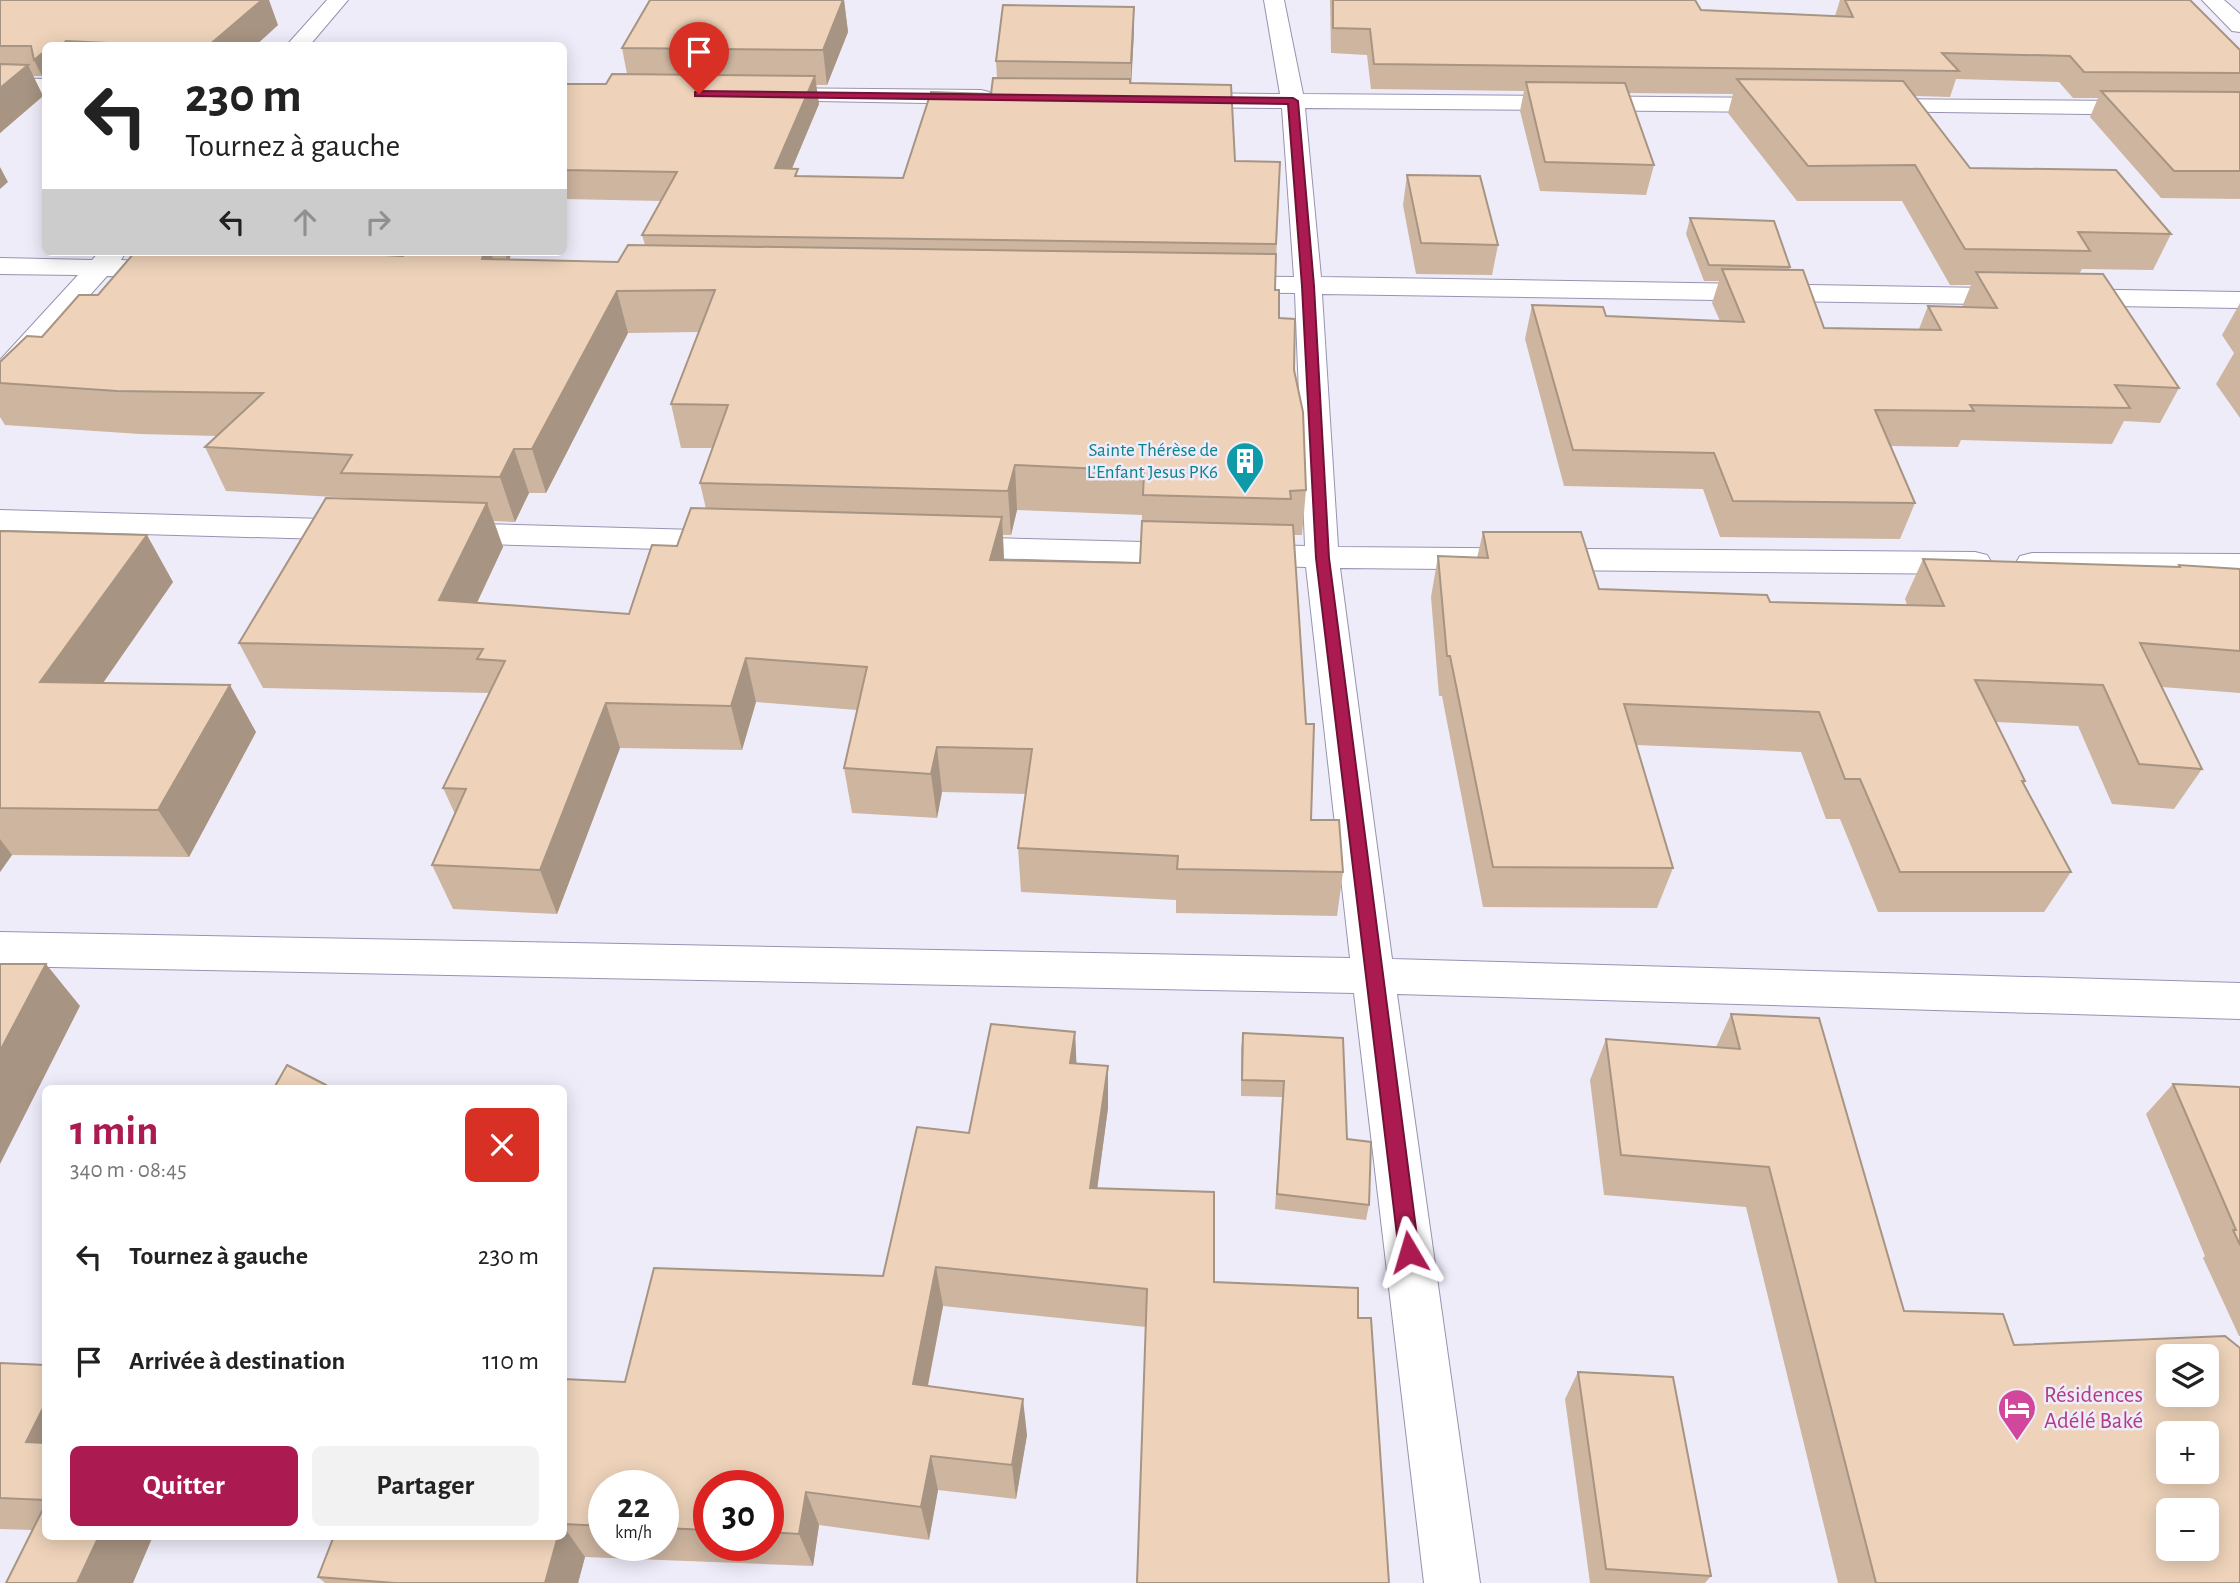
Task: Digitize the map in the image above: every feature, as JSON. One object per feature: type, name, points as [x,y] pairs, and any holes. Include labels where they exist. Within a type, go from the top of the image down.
[{"type":"street","points":[[301,42],[338,0]]},
{"type":"street","points":[[1274,0],[1293,101],[1308,286],[1322,558],[1452,1583]]},
{"type":"street","points":[[2212,0],[2240,26]]},
{"type":"street","points":[[0,85],[42,86]]},
{"type":"street","points":[[742,94],[1004,97]]},
{"type":"street","points":[[1155,99],[1808,106]]},
{"type":"street","points":[[1850,106],[2240,109]]},
{"type":"street","points":[[0,266],[106,260],[196,269]]},
{"type":"street","points":[[0,378],[106,260]]},
{"type":"street","points":[[1197,284],[2240,300]]},
{"type":"street","points":[[0,520],[766,542]]},
{"type":"street","points":[[919,546],[1322,558],[2240,565]]},
{"type":"street","points":[[0,949],[1373,976],[2240,1001]]},
{"type":"building","points":[[0,0],[262,0],[213,42],[42,42],[42,53],[34,60],[31,46],[0,46]]},
{"type":"building","points":[[650,0],[843,0],[823,50],[622,48]]},
{"type":"building","points":[[1333,0],[1695,0],[1701,10],[1853,17],[1845,0],[2190,0],[2240,50],[2240,73],[2084,72],[2070,56],[1942,53],[1959,71],[1374,64],[1370,29],[1333,28]]},
{"type":"building","points":[[1003,5],[1134,7],[1131,63],[996,61]]},
{"type":"building","points":[[0,64],[28,65],[0,88]]},
{"type":"building","points":[[612,74],[815,76],[775,168],[798,169],[795,176],[903,178],[931,92],[991,94],[993,78],[1130,79],[1130,83],[1231,85],[1235,161],[1280,162],[1276,244],[642,235],[677,172],[567,170],[567,84],[606,84]]},
{"type":"building","points":[[1737,79],[1903,81],[1970,168],[2116,170],[2171,234],[2078,232],[2090,251],[1965,249],[1915,165],[1808,166]]},
{"type":"building","points":[[1526,82],[1625,83],[1654,165],[1545,162]]},
{"type":"building","points":[[2101,91],[2240,92],[2240,171],[2174,171]]},
{"type":"building","points":[[1407,175],[1480,176],[1498,245],[1421,243]]},
{"type":"building","points":[[1690,218],[1774,221],[1790,267],[1709,265]]},
{"type":"building","points":[[628,245],[1276,254],[1275,290],[1279,290],[1279,318],[1295,319],[1294,370],[1303,412],[1306,490],[1290,491],[1291,499],[1143,495],[1144,471],[1015,465],[1008,491],[700,483],[728,405],[671,404],[715,290],[617,291],[532,449],[514,449],[500,477],[341,473],[352,455],[205,447],[263,393],[117,391],[0,383],[0,362],[27,336],[42,337],[79,295],[98,295],[132,256],[483,256],[482,259],[618,262]]},
{"type":"building","points":[[1722,269],[1803,270],[1824,328],[1941,330],[1928,306],[1997,308],[1976,272],[2103,274],[2179,388],[2115,385],[2130,408],[1970,405],[1974,411],[1875,410],[1915,503],[1733,501],[1714,453],[1573,450],[1532,305],[1603,307],[1606,316],[1744,322]]},
{"type":"building","points":[[326,498],[487,503],[439,600],[629,614],[652,545],[677,546],[691,508],[1002,517],[990,560],[1140,563],[1142,521],[1293,525],[1306,724],[1314,724],[1311,820],[1339,820],[1343,872],[1177,869],[1178,856],[1018,848],[1032,749],[937,747],[931,774],[844,768],[867,667],[746,658],[731,706],[606,703],[540,870],[432,865],[466,789],[443,788],[505,661],[477,659],[483,649],[239,643]]},
{"type":"building","points":[[0,531],[147,535],[40,682],[230,685],[158,810],[0,808]]},
{"type":"building","points":[[1483,532],[1581,532],[1599,589],[1767,595],[1770,602],[1944,606],[1923,559],[2240,569],[2240,651],[2140,643],[2202,769],[2139,764],[2103,685],[1975,680],[2025,781],[2022,781],[2071,872],[1900,872],[1860,779],[1845,779],[1819,712],[1624,704],[1673,868],[1493,867],[1450,656],[1447,656],[1438,556],[1488,558]]},
{"type":"building","points":[[0,964],[46,964],[0,1051]]},
{"type":"building","points":[[1731,1014],[1819,1018],[1904,1311],[2003,1314],[2014,1345],[2225,1336],[2240,1348],[2240,1583],[1876,1583],[1769,1167],[1621,1155],[1606,1039],[1740,1049]]},
{"type":"building","points":[[991,1024],[1075,1032],[1070,1063],[1108,1066],[1090,1188],[1214,1192],[1214,1282],[1358,1288],[1358,1318],[1371,1318],[1389,1583],[1137,1583],[1147,1289],[936,1267],[913,1384],[1023,1399],[1012,1465],[931,1456],[921,1507],[806,1492],[799,1534],[784,1533],[784,1470],[693,1470],[693,1529],[679,1529],[679,1470],[588,1470],[588,1525],[567,1524],[567,1379],[625,1382],[654,1268],[883,1276],[917,1127],[969,1133]]},
{"type":"building","points":[[1243,1033],[1343,1038],[1347,1139],[1371,1142],[1369,1205],[1277,1194],[1284,1081],[1242,1080]]},
{"type":"building","points":[[287,1065],[326,1085],[276,1085]]},
{"type":"building","points":[[2173,1084],[2240,1087],[2240,1245],[2233,1230],[2236,1230]]},
{"type":"building","points":[[0,1363],[42,1365],[42,1410],[26,1442],[42,1443],[42,1500],[0,1498]]},
{"type":"building","points":[[1578,1372],[1673,1377],[1711,1576],[1606,1569]]},
{"type":"building","points":[[42,1511],[42,1540],[97,1540],[77,1583],[6,1583]]},
{"type":"building","points":[[332,1540],[557,1540],[545,1583],[395,1583],[318,1577]]},
{"type":"place","name":"Sainte Thérèse de L'Enfant Jesus PK6","points":[[1245,495]]},
{"type":"place","name":"Résidences Adélé Baké","points":[[2017,1442]]},
{"type":"route","points":[[699,94],[1293,101],[1308,286],[1322,558],[1409,1252]]}]
